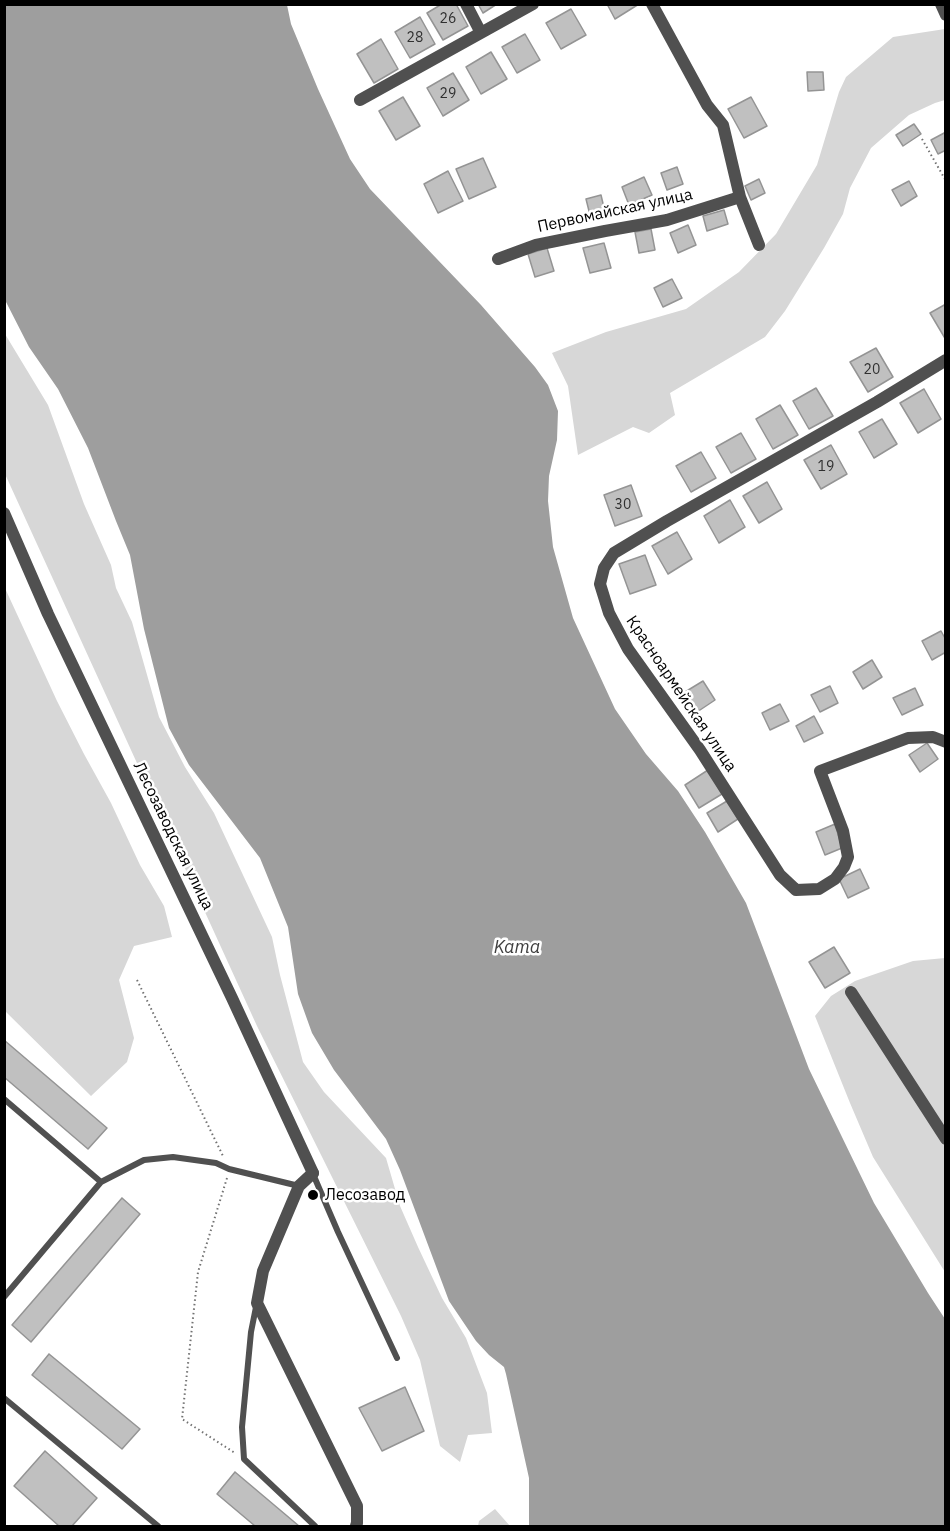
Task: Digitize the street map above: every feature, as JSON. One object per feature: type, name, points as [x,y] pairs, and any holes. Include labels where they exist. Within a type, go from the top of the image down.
[{"type":"street","points":[[466,4],[482,33]]},
{"type":"street","points":[[360,100],[533,4]]},
{"type":"street","points":[[652,4],[707,105],[723,125],[740,197],[759,245]]},
{"type":"street","points":[[941,4],[945,15]]},
{"type":"street","name":"Первомайская улица","points":[[498,260],[536,245],[667,220],[740,197]]},
{"type":"street","name":"Красноармейская улица","points":[[945,360],[877,402],[614,553],[604,568],[600,584],[609,613],[628,649],[700,750],[780,875],[796,890],[819,889],[836,879],[848,857],[843,831],[820,771],[908,738],[933,737],[945,742]]},
{"type":"street","name":"Лесозаводская улица","points":[[4,513],[48,614],[313,1173]]},
{"type":"street","points":[[851,992],[945,1139]]},
{"type":"street","points":[[313,1173],[299,1186],[263,1271],[257,1303],[357,1506],[356,1527]]},
{"type":"lane","points":[[4,1099],[101,1182]]},
{"type":"lane","points":[[4,1297],[101,1182],[144,1160],[173,1157],[216,1163],[229,1169],[299,1186]]},
{"type":"lane","points":[[313,1173],[397,1358]]},
{"type":"lane","points":[[257,1303],[251,1332],[242,1427],[244,1459],[315,1527]]},
{"type":"lane","points":[[4,1398],[158,1527]]},
{"type":"path","points":[[922,139],[945,181]]},
{"type":"path","points":[[138,980],[229,1169],[198,1272],[182,1419],[244,1459]]},
{"type":"shaded area","points":[[945,29],[945,100],[909,115],[871,148],[850,188],[843,214],[824,248],[785,311],[765,337],[670,393],[675,415],[649,433],[633,427],[578,455],[568,386],[552,353],[606,332],[686,309],[739,272],[776,234],[817,165],[839,92],[846,77],[893,37]]},
{"type":"shaded area","points":[[5,334],[48,405],[84,504],[111,565],[116,588],[132,622],[159,717],[185,767],[214,813],[272,937],[303,1062],[324,1092],[386,1158],[400,1206],[418,1247],[442,1298],[466,1338],[487,1393],[492,1433],[468,1435],[460,1462],[440,1446],[420,1360],[401,1316],[257,1026],[5,474]]},
{"type":"shaded area","points":[[4,586],[57,701],[111,803],[140,865],[164,906],[172,937],[134,946],[119,980],[134,1038],[127,1062],[91,1096],[5,1011]]},
{"type":"shaded area","points":[[945,958],[945,1272],[873,1157],[815,1016],[831,996],[855,981],[913,961]]},
{"type":"shaded area","points":[[495,1509],[510,1526],[478,1526],[479,1521]]},
{"type":"water","name":"Kama","points":[[4,5],[287,5],[291,24],[318,89],[350,159],[370,189],[481,305],[548,385],[558,411],[557,440],[549,476],[548,501],[553,547],[573,618],[615,709],[646,754],[678,791],[705,832],[746,903],[809,1069],[874,1203],[945,1319],[945,1526],[529,1526],[529,1478],[504,1367],[476,1341],[449,1301],[400,1170],[386,1139],[334,1070],[312,1033],[298,994],[288,927],[260,858],[189,765],[169,728],[144,629],[130,555],[88,448],[58,389],[29,347],[5,300]]},
{"type":"building","points":[[442,4],[456,4],[468,26],[443,40],[427,13]]},
{"type":"building","points":[[478,4],[497,4],[483,13]]},
{"type":"building","points":[[607,4],[639,4],[615,19]]},
{"type":"building","points":[[571,9],[586,35],[561,49],[546,23]]},
{"type":"building","points":[[420,17],[435,44],[410,58],[395,32]]},
{"type":"building","points":[[525,34],[540,60],[517,73],[502,47]]},
{"type":"building","points":[[381,39],[398,69],[374,83],[357,54]]},
{"type":"building","points":[[491,52],[507,79],[481,94],[466,67]]},
{"type":"building","points":[[807,72],[823,72],[824,90],[808,91]]},
{"type":"building","points":[[453,73],[469,100],[443,116],[427,88]]},
{"type":"building","points":[[403,97],[420,126],[396,140],[379,111]]},
{"type":"building","points":[[751,97],[767,126],[744,138],[728,109]]},
{"type":"building","points":[[914,124],[921,134],[903,146],[896,135]]},
{"type":"building","points":[[946,132],[946,150],[938,154],[931,140]]},
{"type":"building","points":[[483,158],[496,187],[469,199],[456,169]]},
{"type":"building","points":[[677,167],[683,184],[667,190],[661,173]]},
{"type":"building","points":[[448,171],[463,201],[438,213],[424,184]]},
{"type":"building","points":[[644,177],[652,195],[629,205],[622,187]]},
{"type":"building","points":[[759,179],[765,193],[751,200],[745,186]]},
{"type":"building","points":[[909,181],[917,196],[901,206],[892,190]]},
{"type":"building","points":[[601,195],[605,212],[590,215],[586,199]]},
{"type":"building","points":[[724,210],[728,224],[707,231],[703,216]]},
{"type":"building","points":[[688,225],[696,245],[678,253],[670,233]]},
{"type":"building","points":[[651,229],[655,250],[639,253],[635,232]]},
{"type":"building","points":[[604,243],[611,268],[590,273],[583,248]]},
{"type":"building","points":[[547,248],[554,271],[535,277],[528,254]]},
{"type":"building","points":[[672,279],[682,298],[663,307],[654,288]]},
{"type":"building","points":[[946,304],[946,340],[930,313]]},
{"type":"building","points":[[876,348],[893,377],[868,392],[850,362]]},
{"type":"building","points":[[816,388],[833,416],[809,429],[793,401]]},
{"type":"building","points":[[924,389],[941,419],[918,433],[900,403]]},
{"type":"building","points":[[780,405],[798,435],[773,449],[756,419]]},
{"type":"building","points":[[882,419],[897,444],[874,458],[859,432]]},
{"type":"building","points":[[741,433],[756,459],[731,473],[716,447]]},
{"type":"building","points":[[831,445],[847,474],[821,489],[804,460]]},
{"type":"building","points":[[701,452],[716,478],[691,492],[676,466]]},
{"type":"building","points":[[767,482],[782,509],[759,523],[743,496]]},
{"type":"building","points":[[631,485],[642,516],[615,526],[604,495]]},
{"type":"building","points":[[730,500],[745,527],[719,543],[704,516]]},
{"type":"building","points":[[677,532],[692,559],[668,574],[652,546]]},
{"type":"building","points":[[645,555],[656,585],[630,594],[619,564]]},
{"type":"building","points":[[941,631],[946,640],[946,652],[932,660],[922,641]]},
{"type":"building","points":[[872,660],[882,677],[863,689],[853,672]]},
{"type":"building","points":[[703,681],[715,700],[697,712],[685,692]]},
{"type":"building","points":[[830,686],[838,703],[820,712],[811,695]]},
{"type":"building","points":[[915,688],[923,705],[902,715],[893,698]]},
{"type":"building","points":[[780,704],[789,721],[770,730],[762,713]]},
{"type":"building","points":[[814,716],[823,733],[804,742],[796,726]]},
{"type":"building","points":[[927,743],[938,759],[920,772],[909,755]]},
{"type":"building","points":[[708,770],[722,794],[699,808],[685,785]]},
{"type":"building","points":[[727,801],[738,819],[718,832],[707,813]]},
{"type":"building","points":[[835,824],[842,848],[825,855],[816,832]]},
{"type":"building","points":[[860,869],[869,888],[848,898],[839,879]]},
{"type":"building","points":[[834,947],[850,973],[825,988],[809,962]]},
{"type":"building","points":[[4,1040],[107,1128],[88,1149],[4,1077]]},
{"type":"building","points":[[122,1198],[140,1214],[31,1342],[12,1325]]},
{"type":"building","points":[[49,1354],[140,1429],[122,1449],[32,1375]]},
{"type":"building","points":[[405,1387],[424,1431],[382,1451],[359,1408]]},
{"type":"building","points":[[45,1451],[97,1498],[72,1526],[59,1526],[14,1486]]},
{"type":"building","points":[[235,1472],[299,1526],[255,1526],[217,1494]]},
{"type":"place","name":"Лесозавод","points":[[313,1195]]}]
